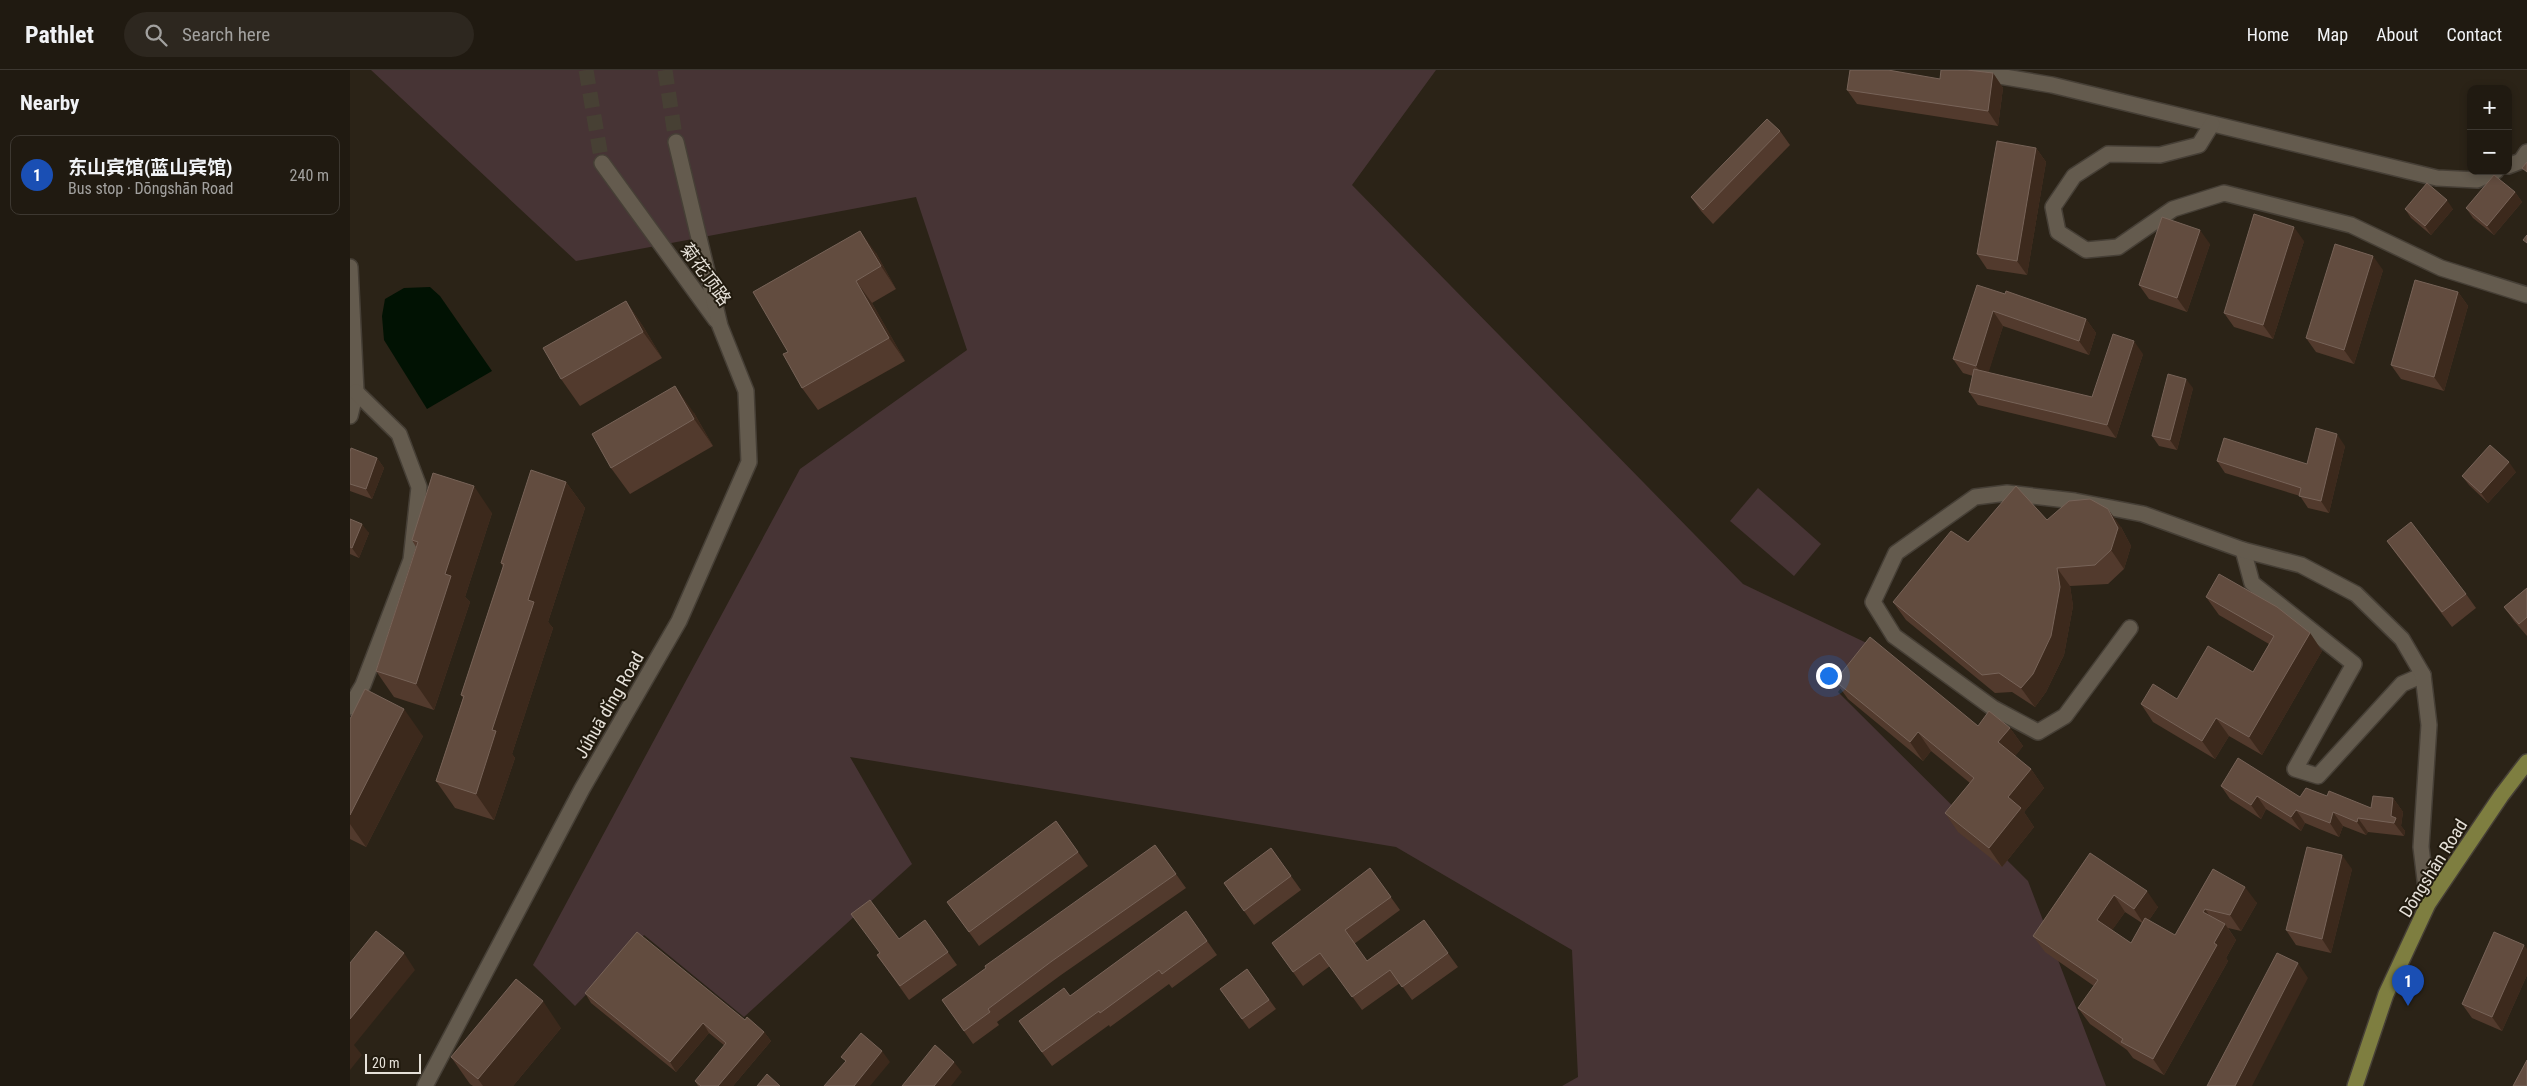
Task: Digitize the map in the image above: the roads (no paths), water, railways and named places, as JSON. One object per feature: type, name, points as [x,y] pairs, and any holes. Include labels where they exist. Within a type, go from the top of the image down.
[{"type":"main road","name":"Dōngshān Road","points":[[2355,1086],[2386,994],[2428,904],[2501,796],[2527,762]]},
{"type":"street","points":[[1964,70],[2052,84],[2437,178],[2477,180],[2488,175]]},
{"type":"street","points":[[2041,70],[2052,84]]},
{"type":"street","points":[[2212,124],[2199,145],[2160,156],[2108,154],[2074,176],[2053,207],[2058,232],[2086,250],[2118,248],[2173,209],[2224,193],[2351,225],[2441,268],[2527,295]]},
{"type":"street","name":"菊花顶路","points":[[676,142],[720,326]]},
{"type":"street","points":[[2512,164],[2521,161],[2527,152]]},
{"type":"street","name":"菊花顶路","points":[[602,163],[720,326]]},
{"type":"street","points":[[350,267],[356,392],[350,416]]},
{"type":"street","name":"Júhuā dǐng Road","points":[[425,1086],[582,789],[679,621],[749,462],[746,391],[720,326]]},
{"type":"street","points":[[350,707],[363,685],[411,560],[419,487],[399,434],[356,392]]},
{"type":"street","points":[[2130,628],[2065,716],[2038,732],[1992,708],[1894,636],[1874,602],[1896,553],[1975,497],[2007,494],[2085,503],[2143,514],[2244,550],[2301,565],[2356,594],[2402,638],[2423,675],[2429,725],[2421,848],[2428,904]]},
{"type":"street","points":[[2244,550],[2252,583],[2354,664],[2295,768],[2318,776],[2402,684],[2423,675]]},
{"type":"tunnel","points":[[586,70],[602,163]]},
{"type":"tunnel","points":[[665,70],[676,142]]},
{"type":"place","name":"东山宾馆(蓝山宾馆)","points":[[2408,1006]]}]
